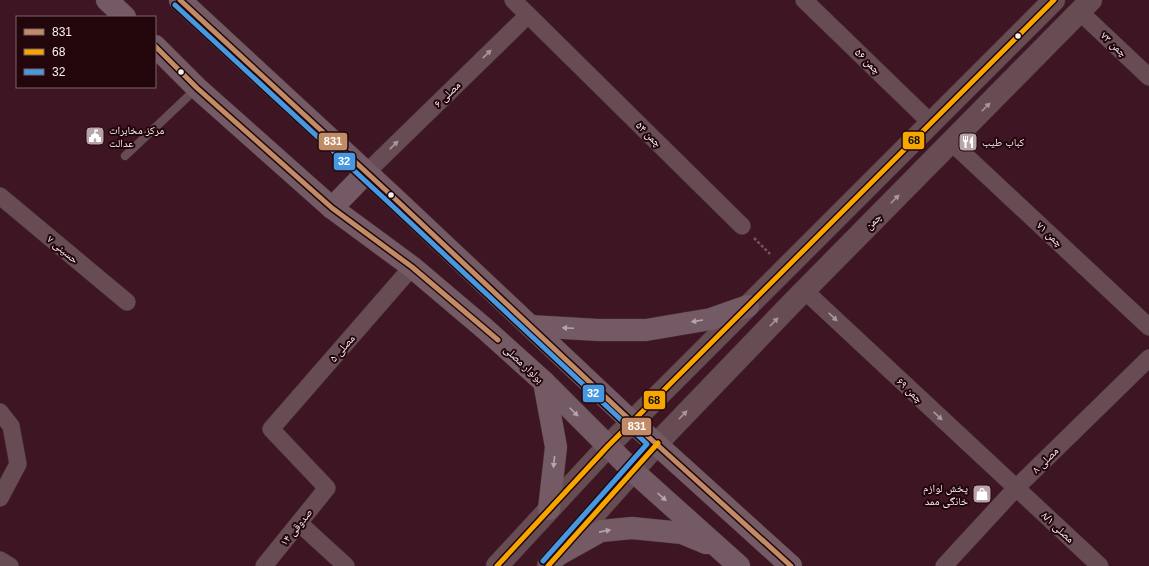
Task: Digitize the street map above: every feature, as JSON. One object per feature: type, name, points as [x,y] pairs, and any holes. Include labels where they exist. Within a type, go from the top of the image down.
[{"type":"main road","points":[[107,0],[124,16]]},
{"type":"main road","points":[[180,0],[366,172],[632,422],[791,566]]},
{"type":"main road","points":[[497,566],[608,446],[1054,0]]},
{"type":"main road","name":"چمن","points":[[553,560],[667,433],[951,142],[1080,4]]},
{"type":"main road","name":"بولوار مصلی","points":[[156,47],[198,88],[332,208],[412,267],[484,328],[544,382],[608,446],[739,566]]},
{"type":"main road","points":[[931,123],[951,142]]},
{"type":"main road","points":[[332,208],[366,172]]},
{"type":"main road","points":[[530,326],[598,330],[646,330],[711,319],[748,306]]},
{"type":"main road","points":[[544,382],[556,447],[549,509]]},
{"type":"main road","points":[[553,560],[601,531],[632,528],[682,532],[721,550]]},
{"type":"street","name":"چمن ۵۴","points":[[513,0],[742,226]]},
{"type":"street","name":"چمن ۵۶","points":[[804,0],[931,123]]},
{"type":"street","name":"چمن ۷۳","points":[[1080,4],[1149,77]]},
{"type":"street","name":"مصلی ۶","points":[[366,172],[528,15]]},
{"type":"street","name":"چمن ۷۱","points":[[951,142],[1149,327]]},
{"type":"street","name":"حسینی ۷","points":[[0,196],[127,302]]},
{"type":"street","name":"مصلی ۵","points":[[327,488],[271,429],[412,267]]},
{"type":"street","name":"چمن ۶۹","points":[[805,291],[1016,488]]},
{"type":"street","name":"مصلی ۸","points":[[944,566],[1016,488],[1149,358]]},
{"type":"street","points":[[0,412],[12,426],[18,464],[0,498]]},
{"type":"street","name":"صدوقی ۱۴","points":[[264,566],[327,488]]},
{"type":"street","name":"مصلی ۸/۱","points":[[1016,488],[1100,566]]},
{"type":"street","points":[[299,523],[346,566]]},
{"type":"street","points":[[0,560],[10,566]]},
{"type":"lane","points":[[125,156],[198,88]]},
{"type":"path","points":[[742,226],[785,269]]},
{"type":"transit line","name":"831","points":[[180,0],[391,195],[632,422],[791,566]]},
{"type":"transit line","name":"68","points":[[497,566],[608,446],[1054,0]]},
{"type":"transit line","name":"32","points":[[175,5],[647,444],[543,561]]},
{"type":"transit line","name":"831","points":[[156,47],[197,88],[332,208],[412,267],[498,340]]},
{"type":"transit line","name":"68","points":[[548,566],[658,443]]},
{"type":"place","name":"مرکز مخابرات عدالت","points":[[95,136]]},
{"type":"place","name":"کباب طیب","points":[[968,142]]},
{"type":"place","name":"پخش لوازم خانگی ممد","points":[[982,494]]}]
